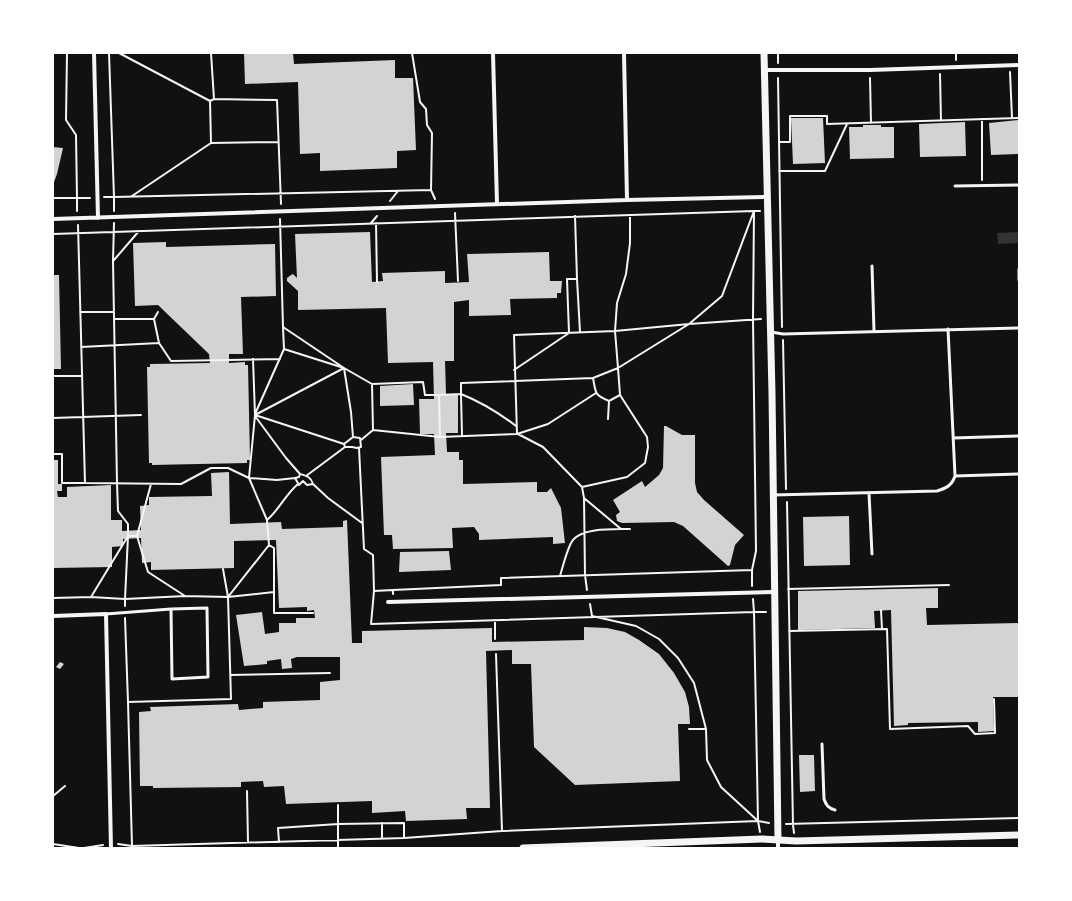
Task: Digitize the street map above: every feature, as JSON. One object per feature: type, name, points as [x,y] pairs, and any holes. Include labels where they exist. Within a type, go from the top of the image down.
[{"type":"street","points":[[94,53],[98,218]]},
{"type":"street","points":[[493,53],[497,204]]},
{"type":"street","points":[[624,53],[626,200]]},
{"type":"street","points":[[764,53],[768,197],[778,848]]},
{"type":"street","points":[[764,70],[870,70],[1019,65]]},
{"type":"street","points":[[53,219],[454,205],[768,197]]},
{"type":"street","points":[[388,602],[774,592]]},
{"type":"street","points":[[53,616],[106,614],[112,848]]},
{"type":"street","points":[[523,848],[762,839],[796,841],[1019,835]]},
{"type":"lane","points":[[955,186],[1019,185]]},
{"type":"lane","points":[[872,266],[874,331]]},
{"type":"lane","points":[[1018,269],[1019,280]]},
{"type":"lane","points":[[770,331],[782,334],[1019,328]]},
{"type":"lane","points":[[773,495],[937,491],[952,484],[955,476],[948,329]]},
{"type":"lane","points":[[953,438],[1019,436]]},
{"type":"lane","points":[[955,476],[1019,474]]},
{"type":"lane","points":[[869,492],[872,554]]},
{"type":"lane","points":[[106,614],[171,609],[207,608],[208,677],[172,679],[171,609]]},
{"type":"lane","points":[[822,744],[824,799],[826,805],[835,810]]},
{"type":"path","points":[[67,53],[66,120],[76,135],[77,219],[86,483]]},
{"type":"path","points":[[53,598],[91,597],[125,599],[128,524],[118,511],[113,261],[114,197],[109,53]]},
{"type":"path","points":[[119,53],[210,101]]},
{"type":"path","points":[[211,53],[214,99]]},
{"type":"path","points":[[412,53],[420,102],[426,109],[427,125],[432,133],[432,190],[446,221]]},
{"type":"path","points":[[778,53],[782,334],[793,825],[1019,818]]},
{"type":"path","points":[[1010,65],[1012,118]]},
{"type":"path","points":[[940,67],[941,121]]},
{"type":"path","points":[[870,70],[871,123]]},
{"type":"path","points":[[210,101],[214,99],[277,100],[281,192],[280,226],[284,349],[254,415]]},
{"type":"path","points":[[210,101],[212,143]]},
{"type":"path","points":[[779,142],[790,142],[790,116],[827,116],[827,124],[1019,118]]},
{"type":"path","points":[[982,119],[982,186]]},
{"type":"path","points":[[779,171],[825,171],[847,123]]},
{"type":"path","points":[[132,197],[212,143],[278,142]]},
{"type":"path","points":[[53,198],[432,190]]},
{"type":"path","points":[[454,205],[458,281]]},
{"type":"path","points":[[53,234],[754,210]]},
{"type":"path","points":[[754,210],[753,320],[756,551],[752,570],[752,592],[754,612],[758,821]]},
{"type":"path","points":[[462,436],[461,383],[593,378],[618,368],[689,324],[722,296],[754,210]]},
{"type":"path","points":[[582,487],[628,477],[645,463],[648,447],[648,437],[620,395],[615,331],[617,303],[626,274],[630,243],[630,215]]},
{"type":"path","points":[[575,216],[580,332]]},
{"type":"path","points":[[376,223],[377,282]]},
{"type":"path","points":[[113,261],[139,231]]},
{"type":"path","points":[[569,333],[567,279],[577,279]]},
{"type":"path","points":[[80,312],[114,312]]},
{"type":"path","points":[[158,312],[154,319],[159,344],[171,361],[280,359]]},
{"type":"path","points":[[517,434],[514,335],[615,331],[753,320],[782,316]]},
{"type":"path","points":[[114,319],[154,319]]},
{"type":"path","points":[[283,327],[344,368],[372,384],[423,382],[425,395],[461,394],[476,400],[516,426]]},
{"type":"path","points":[[514,370],[569,333]]},
{"type":"path","points":[[81,347],[159,344]]},
{"type":"path","points":[[284,349],[344,368]]},
{"type":"path","points":[[228,597],[269,545],[267,520],[249,478],[254,415],[253,359]]},
{"type":"path","points":[[254,415],[344,368]]},
{"type":"path","points":[[344,368],[352,412],[353,437]]},
{"type":"path","points":[[53,376],[82,376]]},
{"type":"path","points":[[593,378],[596,393],[599,397],[609,401]]},
{"type":"path","points":[[372,384],[373,430]]},
{"type":"path","points":[[361,440],[373,430],[440,437],[517,434],[548,424],[596,393]]},
{"type":"path","points":[[439,395],[440,437]]},
{"type":"path","points":[[609,401],[620,395]]},
{"type":"path","points":[[608,419],[609,401]]},
{"type":"path","points":[[53,418],[141,415]]},
{"type":"path","points":[[254,415],[344,444]]},
{"type":"path","points":[[254,415],[286,458],[300,474],[312,480],[313,484],[328,498],[363,523]]},
{"type":"path","points":[[517,434],[543,447],[582,487],[584,498],[585,575],[592,616]]},
{"type":"path","points":[[344,444],[353,437],[360,438],[361,440]]},
{"type":"path","points":[[361,440],[361,447],[359,448],[364,549],[372,555],[374,591],[371,624],[592,616],[775,612]]},
{"type":"path","points":[[306,476],[345,447],[359,448]]},
{"type":"path","points":[[53,454],[62,454],[62,483],[181,484],[211,468],[228,468],[249,478],[277,480],[299,478],[300,474]]},
{"type":"path","points":[[296,478],[298,484]]},
{"type":"path","points":[[267,520],[275,514],[290,490],[303,482],[307,485],[313,484]]},
{"type":"path","points":[[151,484],[137,536],[148,572],[185,596],[228,597],[274,592]]},
{"type":"path","points":[[584,498],[621,529]]},
{"type":"path","points":[[560,576],[571,542],[585,532],[602,529],[630,529]]},
{"type":"path","points":[[128,536],[137,536]]},
{"type":"path","points":[[91,597],[128,536]]},
{"type":"path","points":[[269,545],[274,548],[274,613],[313,613]]},
{"type":"path","points":[[224,569],[228,597]]},
{"type":"path","points":[[374,591],[501,585],[501,578],[752,570]]},
{"type":"path","points":[[788,589],[881,588],[949,585]]},
{"type":"path","points":[[393,590],[393,602]]},
{"type":"path","points":[[881,610],[882,630]]},
{"type":"path","points":[[592,616],[636,626],[659,640],[678,658],[694,683],[706,729],[707,760],[714,775],[721,787],[758,821]]},
{"type":"path","points":[[495,620],[495,639]]},
{"type":"path","points":[[789,631],[887,629],[890,728],[968,726],[975,734],[995,733],[994,699]]},
{"type":"path","points":[[496,654],[502,831]]},
{"type":"path","points":[[230,675],[330,673]]},
{"type":"path","points":[[128,702],[132,846],[404,838],[502,831],[758,821]]},
{"type":"path","points":[[688,729],[706,729]]},
{"type":"path","points":[[53,796],[65,786]]},
{"type":"path","points":[[247,791],[248,842]]},
{"type":"path","points":[[338,805],[338,848]]},
{"type":"path","points":[[382,823],[382,838]]},
{"type":"path","points":[[279,842],[278,828],[338,824],[404,823],[404,838]]},
{"type":"path","points":[[53,844],[79,848]]},
{"type":"shaded area","points":[[1019,232],[1019,243],[998,244],[997,233]]},
{"type":"building","points":[[244,53],[293,53],[294,64],[395,60],[395,78],[413,78],[416,150],[397,151],[397,168],[320,171],[320,153],[300,154],[298,82],[245,84]]},
{"type":"building","points":[[791,118],[823,118],[825,163],[793,164]]},
{"type":"building","points":[[1019,120],[1019,154],[991,155],[989,123]]},
{"type":"building","points":[[965,122],[966,156],[920,157],[919,124]]},
{"type":"building","points":[[863,125],[894,127],[894,158],[850,159],[849,127],[863,127]]},
{"type":"building","points":[[53,147],[63,148],[53,185]]},
{"type":"building","points":[[370,232],[372,282],[383,281],[382,273],[445,271],[445,283],[469,282],[467,254],[549,252],[550,281],[562,281],[561,293],[557,293],[557,298],[510,299],[511,315],[469,316],[469,300],[454,302],[454,361],[445,361],[446,394],[458,394],[458,433],[446,433],[447,452],[459,452],[459,460],[463,460],[463,484],[537,482],[537,492],[547,492],[551,488],[561,508],[565,543],[553,544],[553,537],[479,540],[479,534],[474,527],[452,528],[453,548],[393,549],[392,535],[384,535],[381,457],[435,455],[434,434],[420,434],[419,399],[434,399],[433,362],[388,363],[386,308],[298,310],[298,291],[287,281],[287,278],[293,274],[297,278],[295,234]]},
{"type":"building","points":[[166,242],[166,247],[275,244],[276,296],[241,297],[243,354],[229,354],[229,363],[245,362],[245,365],[248,365],[250,460],[247,460],[247,463],[152,465],[152,463],[149,463],[147,367],[150,367],[150,364],[210,363],[209,354],[158,305],[135,306],[133,243]]},
{"type":"building","points":[[53,275],[59,275],[61,369],[53,369]]},
{"type":"building","points":[[413,384],[414,405],[380,406],[380,386]]},
{"type":"building","points":[[664,426],[682,435],[695,435],[695,483],[697,492],[744,535],[735,545],[730,565],[728,566],[683,526],[674,522],[622,523],[617,521],[616,515],[620,512],[613,500],[642,481],[645,487],[659,475],[663,468]]},
{"type":"building","points":[[53,460],[58,460],[58,484],[62,484],[62,491],[57,491],[58,497],[67,497],[67,487],[111,485],[111,520],[122,520],[122,531],[141,530],[140,506],[149,505],[149,497],[212,496],[211,473],[229,472],[230,524],[281,522],[282,529],[343,527],[343,521],[347,520],[352,643],[362,643],[362,631],[492,628],[492,642],[584,640],[584,627],[607,628],[625,632],[659,654],[674,673],[685,692],[689,707],[690,724],[678,724],[680,781],[575,785],[534,747],[531,664],[512,664],[512,650],[486,651],[490,808],[466,808],[467,819],[406,821],[405,811],[372,813],[372,801],[286,804],[284,786],[264,787],[263,781],[241,782],[241,787],[153,788],[153,786],[140,786],[139,712],[151,711],[150,707],[238,704],[239,710],[263,708],[263,702],[320,700],[320,682],[340,680],[340,657],[297,657],[291,659],[292,668],[282,669],[281,659],[267,661],[267,664],[244,666],[236,615],[262,612],[265,634],[279,632],[279,623],[296,623],[296,618],[315,618],[314,610],[307,611],[307,607],[279,608],[276,540],[234,541],[234,568],[151,570],[151,562],[142,563],[141,538],[123,539],[123,546],[112,547],[112,567],[53,568]]},
{"type":"building","points":[[849,516],[850,565],[804,566],[803,517]]},
{"type":"building","points":[[449,551],[451,570],[399,572],[400,552]]},
{"type":"building","points":[[938,588],[938,608],[926,608],[927,625],[1019,623],[1019,697],[993,697],[994,731],[978,732],[978,722],[908,723],[908,725],[894,726],[891,610],[874,611],[875,628],[798,630],[798,591]]},
{"type":"building","points":[[60,662],[64,664],[60,669],[56,667]]},
{"type":"building","points":[[799,755],[814,755],[815,791],[800,792]]}]
